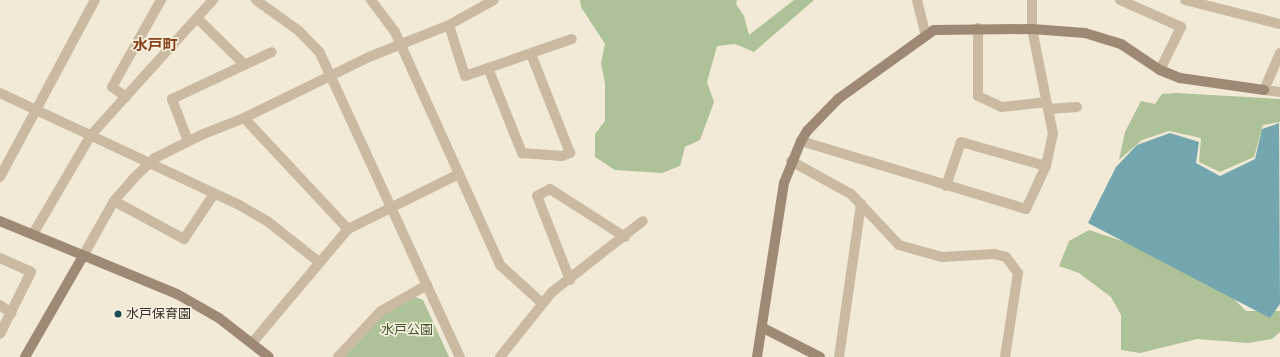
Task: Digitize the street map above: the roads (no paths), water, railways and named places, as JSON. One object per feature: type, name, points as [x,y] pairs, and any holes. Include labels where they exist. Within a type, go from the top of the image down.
[{"type":"street","points":[[0,177],[37,111],[95,0]]},
{"type":"street","points":[[126,97],[112,87],[161,0]]},
{"type":"street","points":[[33,234],[91,135],[213,0]]},
{"type":"street","points":[[256,0],[299,32],[320,53],[333,74],[460,357]]},
{"type":"street","points":[[371,0],[395,32],[457,175],[500,265],[542,304]]},
{"type":"street","points":[[25,357],[114,201],[133,179],[155,158],[188,141],[244,118],[333,74],[449,25],[494,0]]},
{"type":"street","points":[[917,0],[926,36]]},
{"type":"street","points":[[801,141],[1026,209],[1046,166],[1053,134],[1032,28],[1032,0]]},
{"type":"street","points":[[1120,0],[1181,27],[1160,70]]},
{"type":"street","points":[[1185,0],[1280,24]]},
{"type":"street","points":[[197,18],[244,64]]},
{"type":"street","points":[[449,25],[465,76],[572,40]]},
{"type":"street","points":[[978,28],[978,96],[1002,107],[1077,107]]},
{"type":"street","points":[[757,357],[763,328],[784,183],[791,161],[801,141],[807,131],[838,98],[934,30],[1032,28],[1085,33],[1121,44],[1160,70],[1180,78],[1280,92]]},
{"type":"street","points":[[188,141],[172,99],[272,52]]},
{"type":"street","points":[[1264,90],[1280,53]]},
{"type":"street","points":[[488,68],[522,153],[562,156],[570,153],[531,54]]},
{"type":"street","points":[[0,93],[91,135],[267,221],[319,262]]},
{"type":"street","points":[[244,118],[348,229]]},
{"type":"street","points":[[946,186],[961,142],[1046,166]]},
{"type":"street","points":[[791,161],[851,194],[899,245],[942,257],[994,254],[1006,257],[1011,262],[1018,274],[1005,357]]},
{"type":"street","points":[[252,343],[348,229],[457,175]]},
{"type":"street","points":[[570,280],[537,196],[550,189],[624,237]]},
{"type":"street","points":[[114,201],[184,239],[214,194]]},
{"type":"street","points":[[838,357],[861,204]]},
{"type":"street","points":[[0,221],[177,294],[219,318],[269,357]]},
{"type":"street","points":[[500,357],[552,292],[570,280],[643,221]]},
{"type":"street","points":[[0,258],[32,272],[0,334]]},
{"type":"street","points":[[338,357],[381,311],[428,285]]},
{"type":"street","points":[[0,305],[11,313]]},
{"type":"street","points":[[763,328],[820,357]]},
{"type":"water","points":[[1279,123],[1280,304],[1270,318],[1088,223],[1116,167],[1137,145],[1170,133],[1199,142],[1196,163],[1220,176],[1255,159],[1262,129]]},
{"type":"place","name":"水戸保育園","points":[[118,314]]},
{"type":"district","name":"水戸町","points":[[155,45]]},
{"type":"park label","name":"水戸公園","points":[[407,330]]}]
